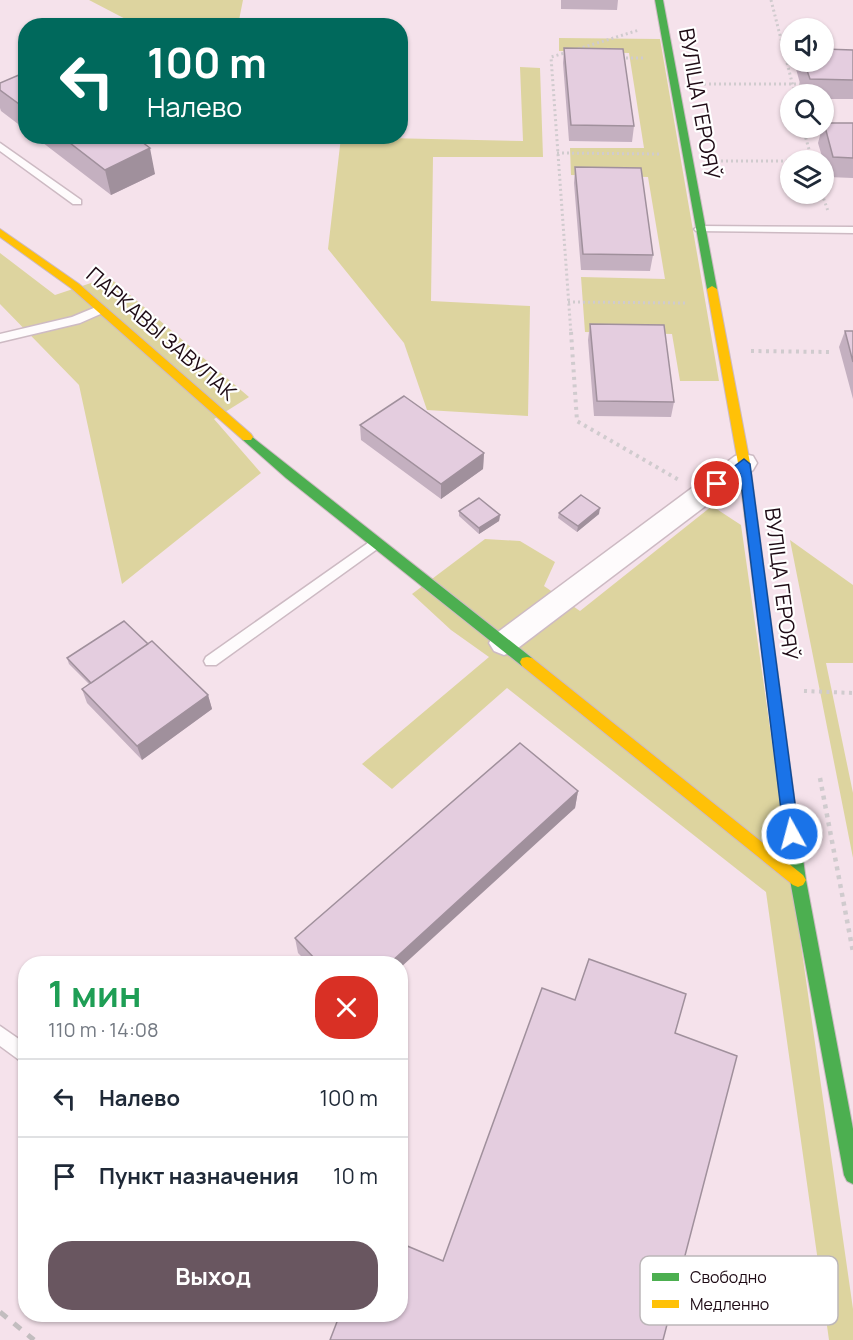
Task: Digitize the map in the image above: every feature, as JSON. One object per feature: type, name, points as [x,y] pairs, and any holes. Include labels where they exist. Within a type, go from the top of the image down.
[{"type":"street","name":"ВУЛІЦА ГЕРОЯЎ","points":[[659,0],[744,464],[798,880],[853,1175]]},
{"type":"street","name":"ПАРКАВЫ ЗАВУЛАК","points":[[0,232],[75,286],[290,475],[504,643],[798,880]]},
{"type":"street","points":[[504,643],[744,464]]},
{"type":"lane","points":[[0,146],[76,202]]},
{"type":"lane","points":[[700,229],[853,230]]},
{"type":"lane","points":[[0,338],[76,320],[101,309]]},
{"type":"lane","points":[[211,660],[375,543]]},
{"type":"lane","points":[[0,1035],[18,1050]]},
{"type":"path","points":[[771,0],[792,84]]},
{"type":"path","points":[[551,57],[640,30]]},
{"type":"path","points":[[551,57],[563,57]]},
{"type":"path","points":[[551,57],[578,421],[704,495]]},
{"type":"path","points":[[621,58],[645,58]]},
{"type":"path","points":[[675,83],[780,85]]},
{"type":"path","points":[[557,153],[661,154]]},
{"type":"path","points":[[687,160],[780,161]]},
{"type":"path","points":[[568,302],[686,304]]},
{"type":"path","points":[[750,351],[829,352]]},
{"type":"path","points":[[804,692],[853,693]]},
{"type":"shaded area","points":[[89,0],[243,0],[239,18],[124,18]]},
{"type":"shaded area","points":[[559,38],[660,39],[719,381],[680,381],[672,334],[585,332],[581,277],[665,279],[648,177],[571,175],[570,148],[644,148],[629,53],[559,51]]},
{"type":"shaded area","points":[[520,67],[540,68],[543,157],[433,157],[431,301],[530,306],[528,416],[427,410],[404,343],[328,249],[340,144],[408,144],[408,138],[523,141]]},
{"type":"shaded area","points":[[0,253],[55,295],[109,277],[249,397],[214,419],[261,473],[122,584],[79,385],[0,304]]},
{"type":"shaded area","points":[[712,506],[741,525],[853,1309],[853,1340],[829,1340],[827,1325],[838,1325],[838,1256],[817,1256],[766,892],[507,688],[392,789],[362,764],[489,657],[451,630],[412,594],[485,539],[520,541],[555,562],[544,586],[580,611]]},
{"type":"shaded area","points":[[790,540],[853,585],[853,663],[826,663],[853,793],[853,858]]},
{"type":"building","points":[[564,48],[623,49],[634,126],[571,125]]},
{"type":"building","points":[[834,49],[853,50],[853,80],[810,79],[808,72],[834,72]]},
{"type":"building","points":[[18,75],[18,103],[0,90],[0,83]]},
{"type":"building","points":[[834,123],[853,123],[853,158],[834,157],[834,150],[831,150],[828,138],[834,138]]},
{"type":"building","points":[[71,144],[145,144],[150,148],[105,170]]},
{"type":"building","points":[[575,167],[641,168],[653,255],[583,254]]},
{"type":"building","points":[[590,324],[664,325],[674,402],[597,401]]},
{"type":"building","points":[[845,331],[853,331],[853,362]]},
{"type":"building","points":[[404,396],[484,453],[441,484],[360,425]]},
{"type":"building","points":[[581,495],[600,508],[578,526],[559,513]]},
{"type":"building","points":[[479,498],[500,515],[479,528],[459,511]]},
{"type":"building","points":[[124,621],[148,644],[91,683],[67,658]]},
{"type":"building","points":[[152,641],[208,695],[137,746],[82,689]]},
{"type":"building","points":[[520,743],[578,791],[398,956],[312,956],[295,938]]},
{"type":"building","points":[[589,959],[686,994],[675,1033],[737,1056],[685,1256],[640,1256],[640,1325],[667,1325],[663,1340],[330,1340],[337,1322],[408,1322],[408,1246],[443,1261],[542,988],[575,1000]]},
{"type":"railway","points":[[0,1312],[34,1340]]},
{"type":"traffic: fast","points":[[659,0],[712,289]]},
{"type":"traffic: fast","points":[[247,437],[290,475],[527,662]]},
{"type":"traffic: fast","points":[[787,796],[798,880],[853,1175]]},
{"type":"traffic: slow","points":[[0,232],[75,286],[247,437]]},
{"type":"traffic: slow","points":[[712,289],[744,463],[787,796]]},
{"type":"traffic: slow","points":[[527,662],[798,880]]},
{"type":"route","points":[[717,484],[744,464],[792,834]]}]
